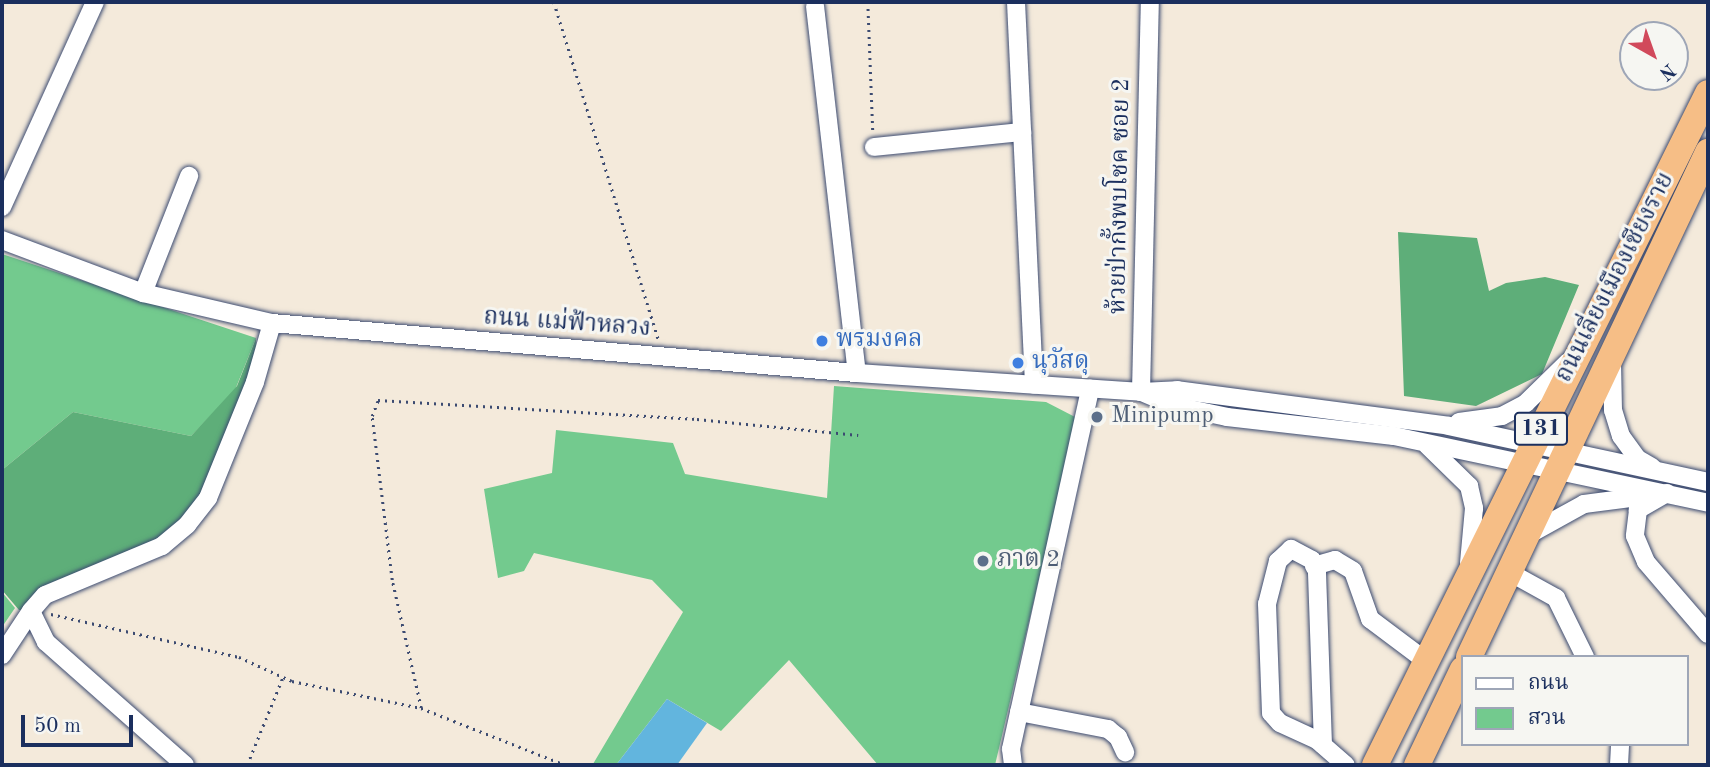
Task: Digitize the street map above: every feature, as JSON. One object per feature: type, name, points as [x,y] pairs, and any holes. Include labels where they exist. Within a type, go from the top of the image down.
[{"type":"highway","name":"ถนนเลี่ยงเมืองเชียงราย","points":[[1375,765],[1708,93]]},
{"type":"highway","name":"ถนนเลี่ยงเมืองเชียงราย","points":[[1470,655],[1558,462],[1708,152]]},
{"type":"highway","points":[[1418,765],[1462,670]]},
{"type":"street","points":[[2,207],[95,2]]},
{"type":"street","points":[[1016,2],[1034,385]]},
{"type":"street","name":"ห้วยป่ากั้งพบโชค ซอย 2","points":[[1141,392],[1150,2]]},
{"type":"street","points":[[815,6],[857,373]]},
{"type":"street","points":[[874,147],[1022,132]]},
{"type":"street","points":[[143,293],[189,176]]},
{"type":"street","name":"ถนน แม่ฟ้าหลวง","points":[[2,240],[143,293],[272,323],[857,373],[1141,392]]},
{"type":"street","points":[[2,655],[45,595],[162,546],[187,525],[213,485],[256,382],[272,323]]},
{"type":"street","points":[[1612,349],[1613,410],[1621,436],[1637,459],[1665,474]]},
{"type":"street","points":[[1432,424],[1502,416],[1526,403],[1579,351]]},
{"type":"street","points":[[1013,765],[1011,749],[1090,389]]},
{"type":"street","points":[[1141,392],[1177,390],[1432,424],[1528,455],[1708,503]]},
{"type":"street","points":[[1141,392],[1174,406],[1227,417],[1528,455]]},
{"type":"street","points":[[1424,443],[1469,486],[1473,535],[1465,584]]},
{"type":"street","points":[[1558,462],[1665,474],[1708,482]]},
{"type":"street","points":[[1526,536],[1584,504],[1667,493]]},
{"type":"street","points":[[1667,493],[1638,510],[1635,536],[1646,562],[1708,634]]},
{"type":"street","points":[[1323,745],[1314,566],[1299,550],[1291,549],[1278,561],[1267,604],[1270,704],[1280,723],[1323,745],[1346,765]]},
{"type":"street","points":[[1314,566],[1335,560],[1353,570],[1370,619],[1426,661]]},
{"type":"street","points":[[1509,572],[1556,598],[1584,655]]},
{"type":"street","points":[[31,611],[46,642],[185,765]]},
{"type":"street","points":[[1019,712],[1108,729],[1118,737],[1125,752]]},
{"type":"street","points":[[1619,765],[1620,746]]},
{"type":"path","points":[[554,2],[664,356]]},
{"type":"path","points":[[868,2],[874,147]]},
{"type":"path","points":[[421,708],[392,580],[372,416],[378,400],[697,419],[858,435]]},
{"type":"path","points":[[31,611],[96,622],[239,657],[283,677],[421,708],[566,765]]},
{"type":"path","points":[[247,765],[283,677]]},
{"type":"green space","points":[[1398,232],[1477,238],[1489,291],[1506,283],[1545,277],[1579,285],[1542,374],[1476,406],[1404,396]]},
{"type":"green space","points":[[2,254],[256,338],[235,390],[191,436],[73,412],[2,470]]},
{"type":"green space","points":[[256,338],[255,382],[187,525],[31,611],[19,610],[2,590],[2,470],[73,412],[191,436],[237,386]]},
{"type":"green space","points":[[834,386],[1046,402],[1077,418],[995,765],[878,765],[789,660],[721,731],[667,699],[616,765],[593,764],[683,612],[652,580],[534,553],[524,571],[498,578],[484,489],[552,473],[556,430],[673,443],[685,474],[827,498]]},
{"type":"green space","points":[[2,592],[15,608],[2,627]]},
{"type":"water","points":[[667,699],[707,723],[677,765],[616,765]]},
{"type":"place","name":"พรมงคล","points":[[822,341]]},
{"type":"place","name":"นุวัสดุ","points":[[1018,363]]},
{"type":"place","name":"Minipump","points":[[1097,417]]},
{"type":"place","name":"ภาต 2","points":[[983,561]]}]
